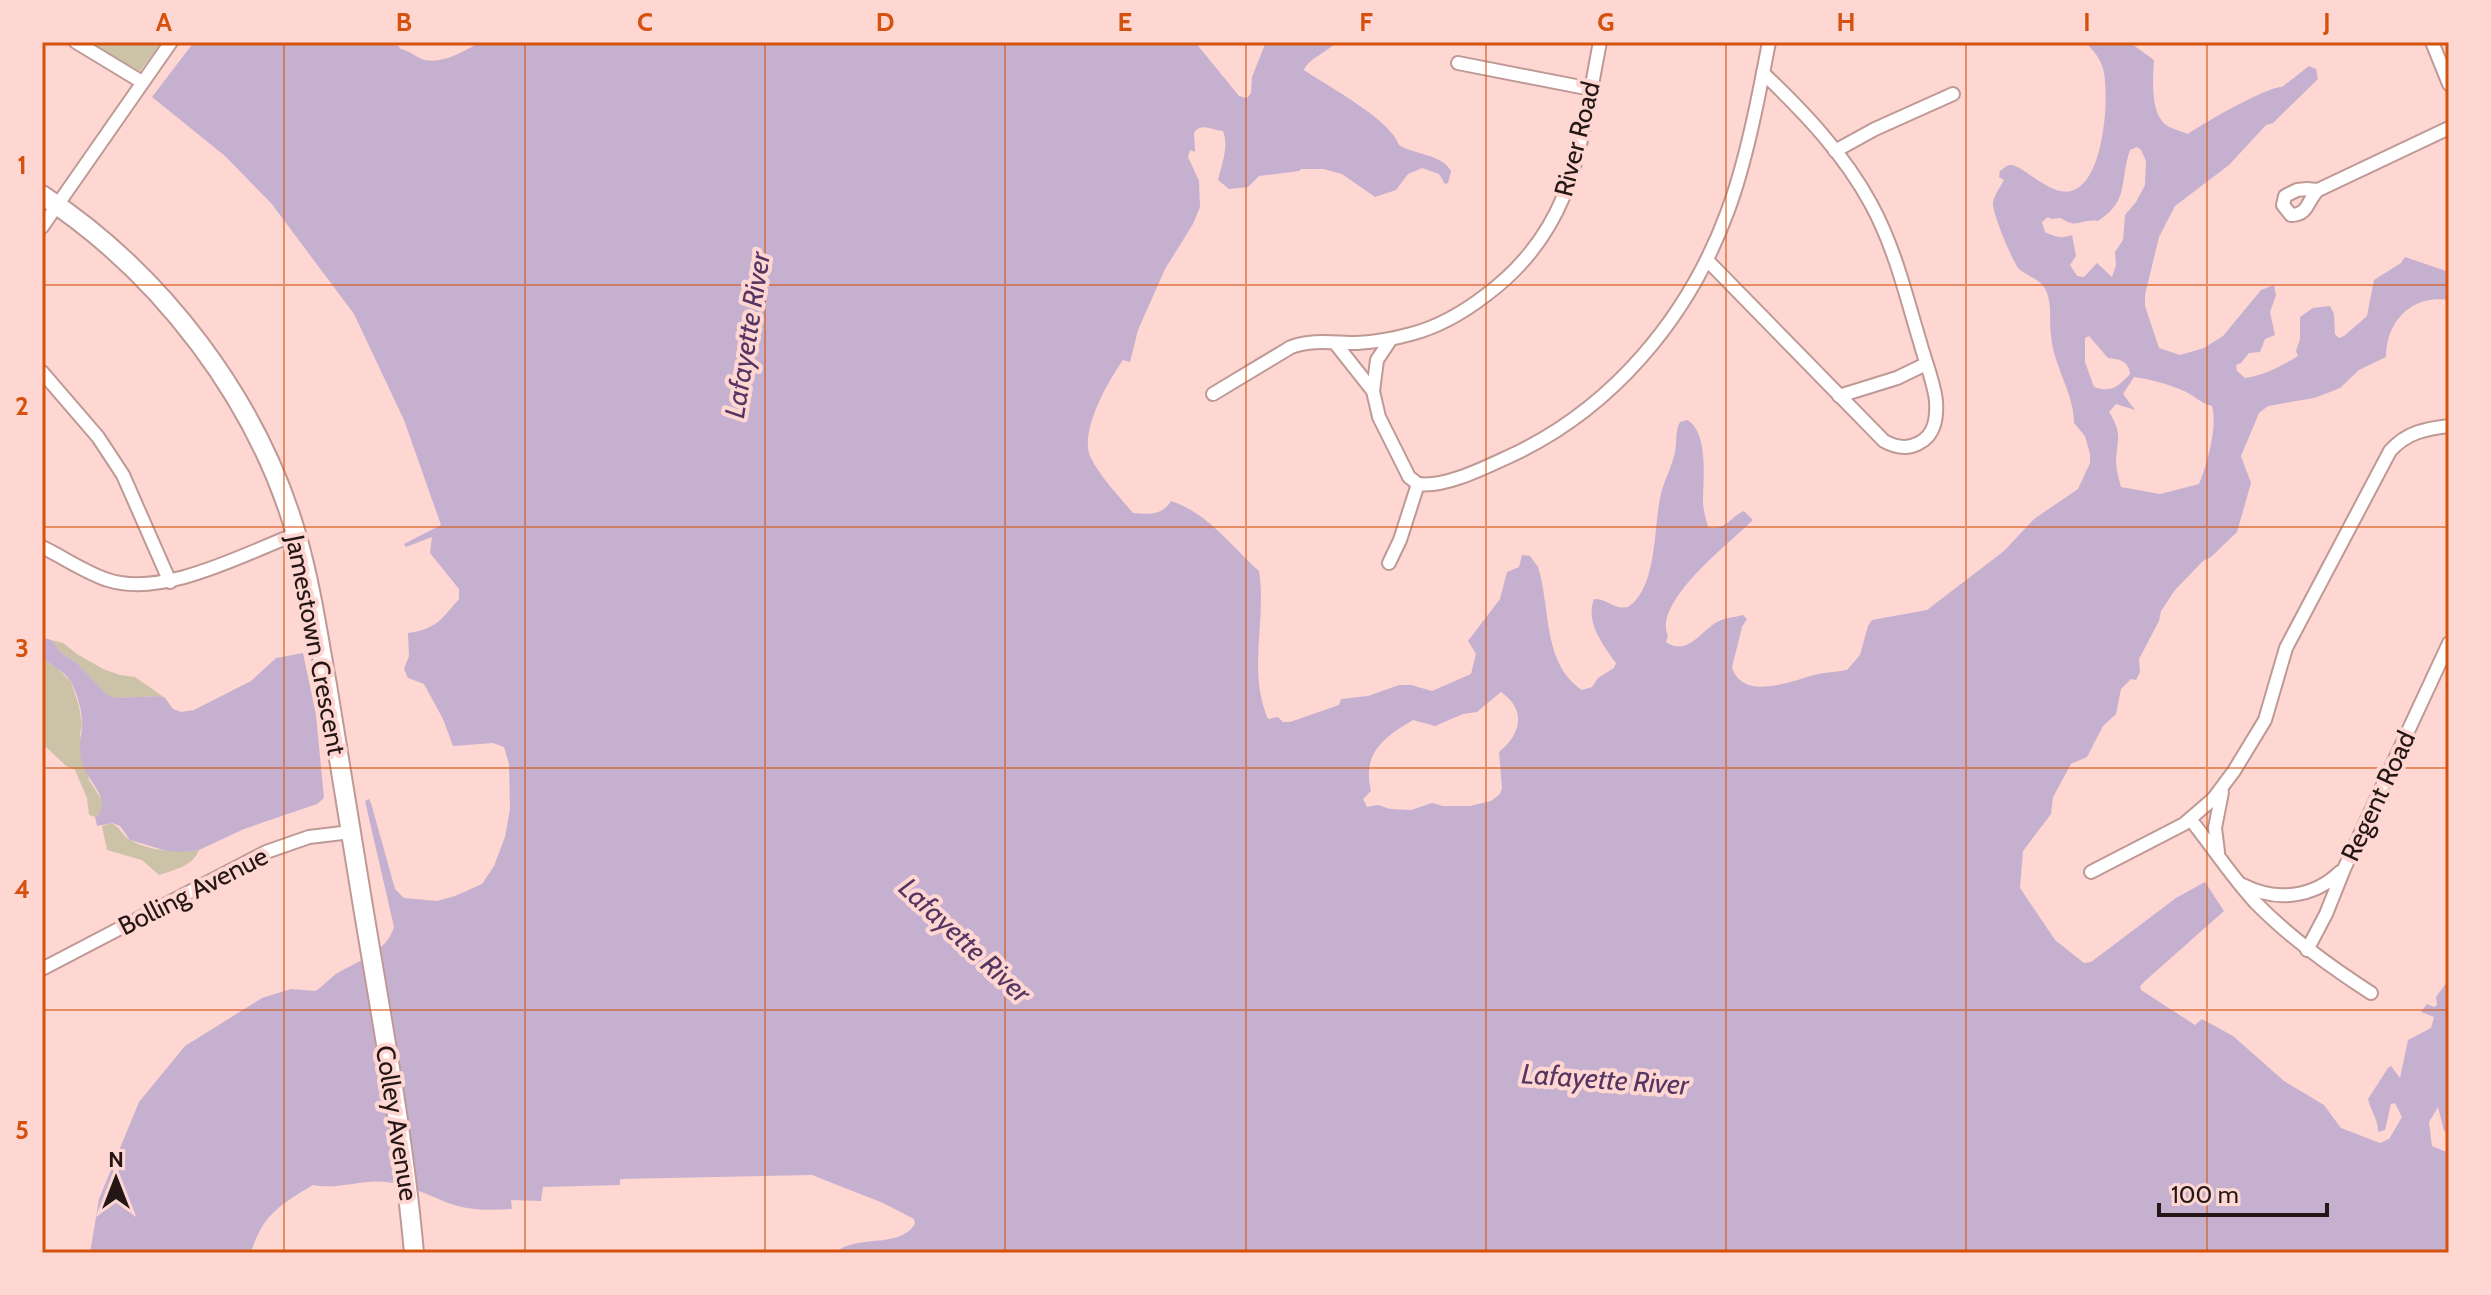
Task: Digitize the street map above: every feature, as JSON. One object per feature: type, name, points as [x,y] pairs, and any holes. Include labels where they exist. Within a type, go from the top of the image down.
[{"type":"main road","name":"Jamestown Crescent","points":[[50,200],[132,268],[172,310],[241,407],[268,461],[296,534],[309,583],[377,993]]},
{"type":"main road","name":"Colley Avenue","points":[[377,993],[408,1182],[414,1253]]},
{"type":"street","points":[[76,42],[142,82]]},
{"type":"street","points":[[42,227],[50,200],[171,42]]},
{"type":"street","name":"River Road","points":[[1213,394],[1291,347],[1315,341],[1335,343],[1391,339],[1415,333],[1469,308],[1516,271],[1559,210],[1569,188],[1600,42]]},
{"type":"street","points":[[1391,339],[1377,360],[1373,391],[1379,417],[1409,477],[1418,484],[1438,483],[1467,474],[1518,452],[1550,436],[1599,400],[1622,381],[1643,357],[1676,312],[1707,260],[1736,185],[1769,42]]},
{"type":"street","points":[[2432,42],[2449,84]]},
{"type":"street","points":[[1458,63],[1591,89]]},
{"type":"street","points":[[1707,260],[1884,441],[1898,447],[1911,447],[1928,437],[1933,430],[1936,400],[1883,228],[1835,151],[1791,99],[1763,73]]},
{"type":"street","points":[[1835,151],[1875,129],[1953,94]]},
{"type":"street","points":[[2318,190],[2449,128]]},
{"type":"street","points":[[1335,343],[1373,391]]},
{"type":"street","points":[[1839,396],[1897,378],[1926,364]]},
{"type":"street","points":[[42,372],[98,437],[123,475],[170,582]]},
{"type":"street","points":[[2091,872],[2190,819],[2213,799],[2265,720],[2286,648],[2390,451],[2416,431],[2449,426]]},
{"type":"street","points":[[1389,563],[1400,540],[1418,484]]},
{"type":"street","points":[[42,547],[108,580],[140,585],[170,582],[296,534]]},
{"type":"street","name":"Regent Road","points":[[2307,950],[2449,643]]},
{"type":"street","points":[[2219,855],[2215,828],[2224,785]]},
{"type":"street","points":[[2190,819],[2240,884],[2272,918],[2307,950],[2371,993]]},
{"type":"street","name":"Bolling Avenue","points":[[42,969],[266,852],[309,837],[351,832]]},
{"type":"street","points":[[2240,884],[2269,895],[2302,894],[2329,882],[2344,869]]},
{"type":"shaded area","points":[[84,42],[162,42],[140,71]]},
{"type":"shaded area","points":[[51,640],[63,643],[103,669],[135,677],[165,698],[115,698],[105,694],[76,662],[57,650]]},
{"type":"shaded area","points":[[42,658],[71,682],[79,706],[80,734],[89,780],[103,802],[103,809],[95,817],[89,815],[87,798],[75,770],[66,766],[42,743]]},
{"type":"shaded area","points":[[111,823],[127,838],[146,847],[173,851],[199,850],[188,864],[159,875],[142,860],[107,850],[102,826]]},
{"type":"water","name":"Lafayette River","points":[[194,42],[384,42],[433,61],[448,58],[483,42],[1195,42],[1239,96],[1247,98],[1266,42],[1337,42],[1304,70],[1372,114],[1399,145],[1447,165],[1451,171],[1448,183],[1445,184],[1439,174],[1422,168],[1408,174],[1396,190],[1375,197],[1342,174],[1323,169],[1301,169],[1259,176],[1248,187],[1229,189],[1218,180],[1225,149],[1223,131],[1203,127],[1197,130],[1194,133],[1195,152],[1190,150],[1188,157],[1199,181],[1200,207],[1165,269],[1138,330],[1130,362],[1123,360],[1110,381],[1096,408],[1088,436],[1088,448],[1095,465],[1133,513],[1159,512],[1171,501],[1184,506],[1208,522],[1259,571],[1258,664],[1262,701],[1268,719],[1278,717],[1283,722],[1290,722],[1339,705],[1341,699],[1368,696],[1399,685],[1432,691],[1471,674],[1476,654],[1468,641],[1500,599],[1507,572],[1519,567],[1522,555],[1530,556],[1538,567],[1550,634],[1560,665],[1569,679],[1582,690],[1592,687],[1616,663],[1594,625],[1594,599],[1628,607],[1645,586],[1653,555],[1661,494],[1674,458],[1677,429],[1680,422],[1687,420],[1694,426],[1702,445],[1703,504],[1708,527],[1724,525],[1744,511],[1753,520],[1712,557],[1682,590],[1666,622],[1666,642],[1674,646],[1687,645],[1717,622],[1743,615],[1747,619],[1732,667],[1737,678],[1746,684],[1768,686],[1847,670],[1860,655],[1872,620],[1927,610],[2004,551],[2034,519],[2078,489],[2090,463],[2085,436],[2074,423],[2071,401],[2055,357],[2047,292],[2019,269],[1993,207],[2004,180],[1999,177],[2000,171],[2009,165],[2063,192],[2082,185],[2091,173],[2102,139],[2106,102],[2101,64],[2085,42],[2129,42],[2154,60],[2153,90],[2157,112],[2165,124],[2188,134],[2250,99],[2282,87],[2309,66],[2316,69],[2318,79],[2273,123],[2266,125],[2229,165],[2175,206],[2159,237],[2145,295],[2145,306],[2159,348],[2180,355],[2204,348],[2223,336],[2261,290],[2274,285],[2276,295],[2270,312],[2275,335],[2265,339],[2260,352],[2249,353],[2236,365],[2237,371],[2245,378],[2266,373],[2298,356],[2300,317],[2313,308],[2330,306],[2334,314],[2335,334],[2339,338],[2344,336],[2367,316],[2374,280],[2401,263],[2405,257],[2449,272],[2449,300],[2424,301],[2404,313],[2391,332],[2386,357],[2359,370],[2340,388],[2314,398],[2268,406],[2259,413],[2241,456],[2251,483],[2237,532],[2175,590],[2161,611],[2139,659],[2140,672],[2136,680],[2131,679],[2121,689],[2116,714],[2103,726],[2087,757],[2071,764],[2053,797],[2051,814],[2023,851],[2020,888],[2055,940],[2084,963],[2091,962],[2176,898],[2205,882],[2224,911],[2145,981],[2140,986],[2141,990],[2195,1025],[2202,1019],[2233,1036],[2284,1081],[2324,1105],[2341,1128],[2380,1143],[2389,1139],[2402,1117],[2395,1103],[2391,1104],[2385,1130],[2378,1132],[2368,1099],[2391,1066],[2400,1078],[2408,1040],[2431,1028],[2434,1017],[2421,1012],[2427,1004],[2437,1005],[2436,997],[2449,979],[2449,1135],[2444,1131],[2438,1107],[2429,1122],[2432,1146],[2449,1153],[2449,1253],[835,1253],[854,1244],[898,1237],[908,1232],[915,1224],[914,1219],[883,1203],[812,1175],[620,1179],[620,1185],[543,1187],[541,1201],[511,1200],[512,1209],[497,1210],[459,1206],[396,1183],[313,1185],[274,1212],[261,1229],[251,1253],[90,1253],[99,1199],[139,1102],[185,1046],[262,998],[291,989],[315,991],[337,973],[379,949],[391,935],[394,927],[365,801],[369,799],[371,803],[395,889],[404,898],[437,901],[482,884],[494,866],[505,837],[510,809],[509,764],[504,747],[493,743],[453,746],[424,684],[408,678],[404,669],[409,656],[408,633],[437,622],[459,599],[459,589],[430,553],[432,537],[406,547],[404,544],[441,525],[404,420],[354,314],[271,203],[225,156],[152,97]],"holes":[[[2137,147],[2146,161],[2145,185],[2125,215],[2123,240],[2115,252],[2116,265],[2112,277],[2097,263],[2084,277],[2077,276],[2070,265],[2076,256],[2072,235],[2062,237],[2049,234],[2045,232],[2042,222],[2048,217],[2071,223],[2098,221],[2108,213],[2122,190],[2130,150]],[[2089,336],[2108,358],[2126,363],[2130,374],[2110,389],[2094,387],[2085,362],[2085,338]],[[2134,377],[2172,386],[2212,406],[2213,434],[2199,484],[2160,494],[2121,487],[2116,464],[2118,432],[2109,412],[2116,404],[2135,410],[2123,394]],[[1501,692],[1515,706],[1518,714],[1516,730],[1499,752],[1500,794],[1491,801],[1470,806],[1432,803],[1411,810],[1378,805],[1367,807],[1363,799],[1371,791],[1372,757],[1384,740],[1413,720],[1435,726],[1463,714],[1477,712]]]},
{"type":"water","points":[[42,637],[51,640],[60,652],[76,662],[106,694],[115,698],[158,696],[181,712],[194,710],[251,681],[276,658],[303,653],[316,715],[324,798],[317,804],[244,829],[199,850],[183,852],[167,851],[130,840],[120,826],[112,823],[97,826],[95,817],[102,805],[101,798],[82,763],[79,703],[68,678],[42,658]]}]
